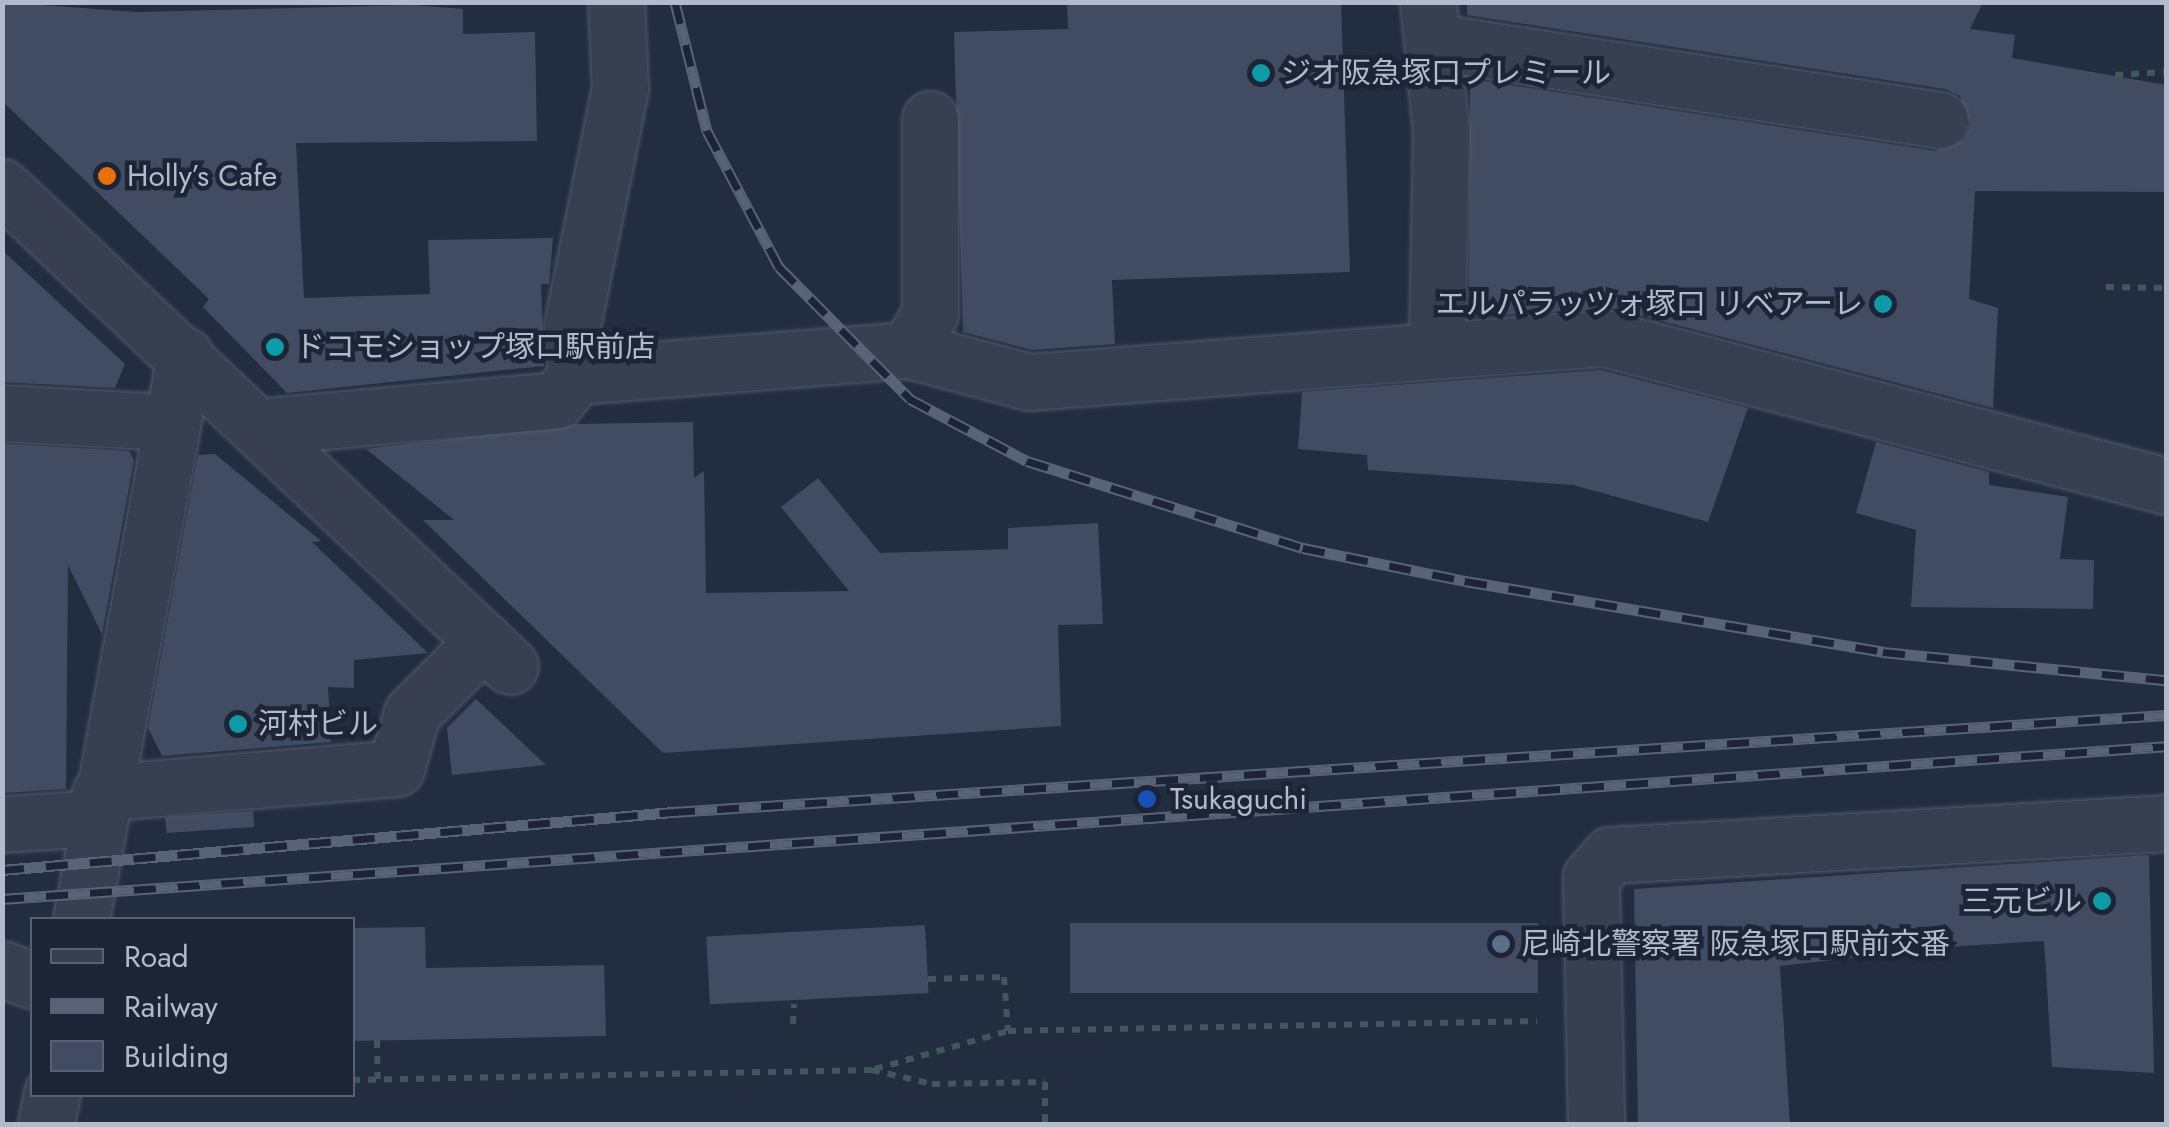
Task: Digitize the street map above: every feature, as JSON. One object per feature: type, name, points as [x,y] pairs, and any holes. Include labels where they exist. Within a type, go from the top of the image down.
[{"type":"street","points":[[257,427],[557,400],[576,376],[572,326],[620,90],[616,2]]},
{"type":"street","points":[[1438,345],[1432,22],[1940,120]]},
{"type":"street","points":[[910,350],[930,314],[930,119]]},
{"type":"street","points":[[2,187],[186,355],[497,654],[412,714],[396,768],[98,805],[2,824]]},
{"type":"street","points":[[576,376],[910,350],[1029,382],[1438,345],[1604,338],[2166,486]]},
{"type":"street","points":[[81,917],[98,805],[186,355]]},
{"type":"street","points":[[2,413],[170,422]]},
{"type":"street","points":[[1596,1124],[1591,877],[1610,855],[2166,823]]},
{"type":"street","points":[[2,968],[30,979]]},
{"type":"street","points":[[46,1124],[51,1097]]},
{"type":"path","points":[[2114,75],[2166,72]]},
{"type":"path","points":[[2106,287],[2166,288]]},
{"type":"path","points":[[928,979],[1004,977],[1008,1031]]},
{"type":"path","points":[[793,1024],[794,1004]]},
{"type":"path","points":[[872,1070],[1008,1031],[1548,1021]]},
{"type":"path","points":[[377,1040],[378,1079]]},
{"type":"path","points":[[355,1080],[872,1070],[932,1084],[1044,1082],[1045,1124]]},
{"type":"building","points":[[2,2],[137,12],[413,5],[463,9],[463,34],[535,32],[537,141],[296,143],[304,298],[430,294],[428,240],[553,238],[549,284],[541,284],[544,366],[287,393],[203,307],[209,299],[2,101]]},
{"type":"building","points":[[1067,2],[1341,2],[1350,272],[1112,280],[1115,344],[1032,350],[963,332],[954,32],[1068,29]]},
{"type":"building","points":[[1467,2],[1983,2],[1970,29],[2015,35],[2012,58],[2166,85],[2166,192],[1975,191],[1969,299],[1998,308],[1993,408],[1612,308],[1469,317],[1470,79],[1935,151],[1964,140],[1971,124],[1960,96],[1945,89],[1467,15]]},
{"type":"building","points":[[2,250],[125,364],[115,388],[2,382]]},
{"type":"building","points":[[1601,370],[1748,408],[1708,522],[1573,485],[1368,470],[1367,455],[1298,449],[1302,392]]},
{"type":"building","points":[[693,422],[694,478],[704,471],[706,593],[849,591],[781,507],[818,478],[880,553],[1008,549],[1008,528],[1098,523],[1103,624],[1058,625],[1061,726],[663,753],[423,520],[454,520],[366,449],[577,424]]},
{"type":"building","points":[[1876,442],[1989,472],[1989,485],[2068,497],[2060,559],[2094,560],[2093,609],[1911,607],[1916,530],[1856,513]]},
{"type":"building","points":[[5,444],[129,451],[134,460],[102,634],[68,565],[66,789],[2,793]]},
{"type":"building","points":[[215,454],[321,541],[312,542],[428,653],[354,660],[354,688],[328,687],[331,742],[162,756],[148,728],[198,455]]},
{"type":"building","points":[[476,699],[546,765],[452,775],[447,728]]},
{"type":"building","points":[[253,811],[254,827],[166,833],[165,817]]},
{"type":"building","points":[[2149,855],[2154,1073],[2052,1067],[2044,941],[1946,947],[1780,966],[1790,1124],[1638,1124],[1634,889]]},
{"type":"building","points":[[1070,923],[1538,923],[1538,993],[1070,993]]},
{"type":"building","points":[[925,925],[929,993],[710,1004],[706,936]]},
{"type":"building","points":[[425,927],[426,968],[604,965],[606,1036],[355,1041],[355,928]]},
{"type":"railway","points":[[675,2],[707,131],[779,267],[910,399],[1027,461],[1303,548],[1465,581],[1883,652],[2166,680]]},
{"type":"railway","points":[[2,870],[673,812],[2166,715]]},
{"type":"railway","points":[[2,899],[2166,746]]},
{"type":"place","name":"ジオ阪急塚口プレミール","points":[[1261,73]]},
{"type":"place","name":"Holly’s Cafe","points":[[107,176]]},
{"type":"place","name":"エルパラッツォ塚口 リベアーレ","points":[[1883,304]]},
{"type":"place","name":"ドコモショップ塚口駅前店","points":[[275,347]]},
{"type":"place","name":"河村ビル","points":[[238,724]]},
{"type":"place","name":"Tsukaguchi","points":[[1147,799]]},
{"type":"place","name":"三元ビル","points":[[2102,901]]},
{"type":"place","name":"尼崎北警察署 阪急塚口駅前交番","points":[[1501,944]]}]
